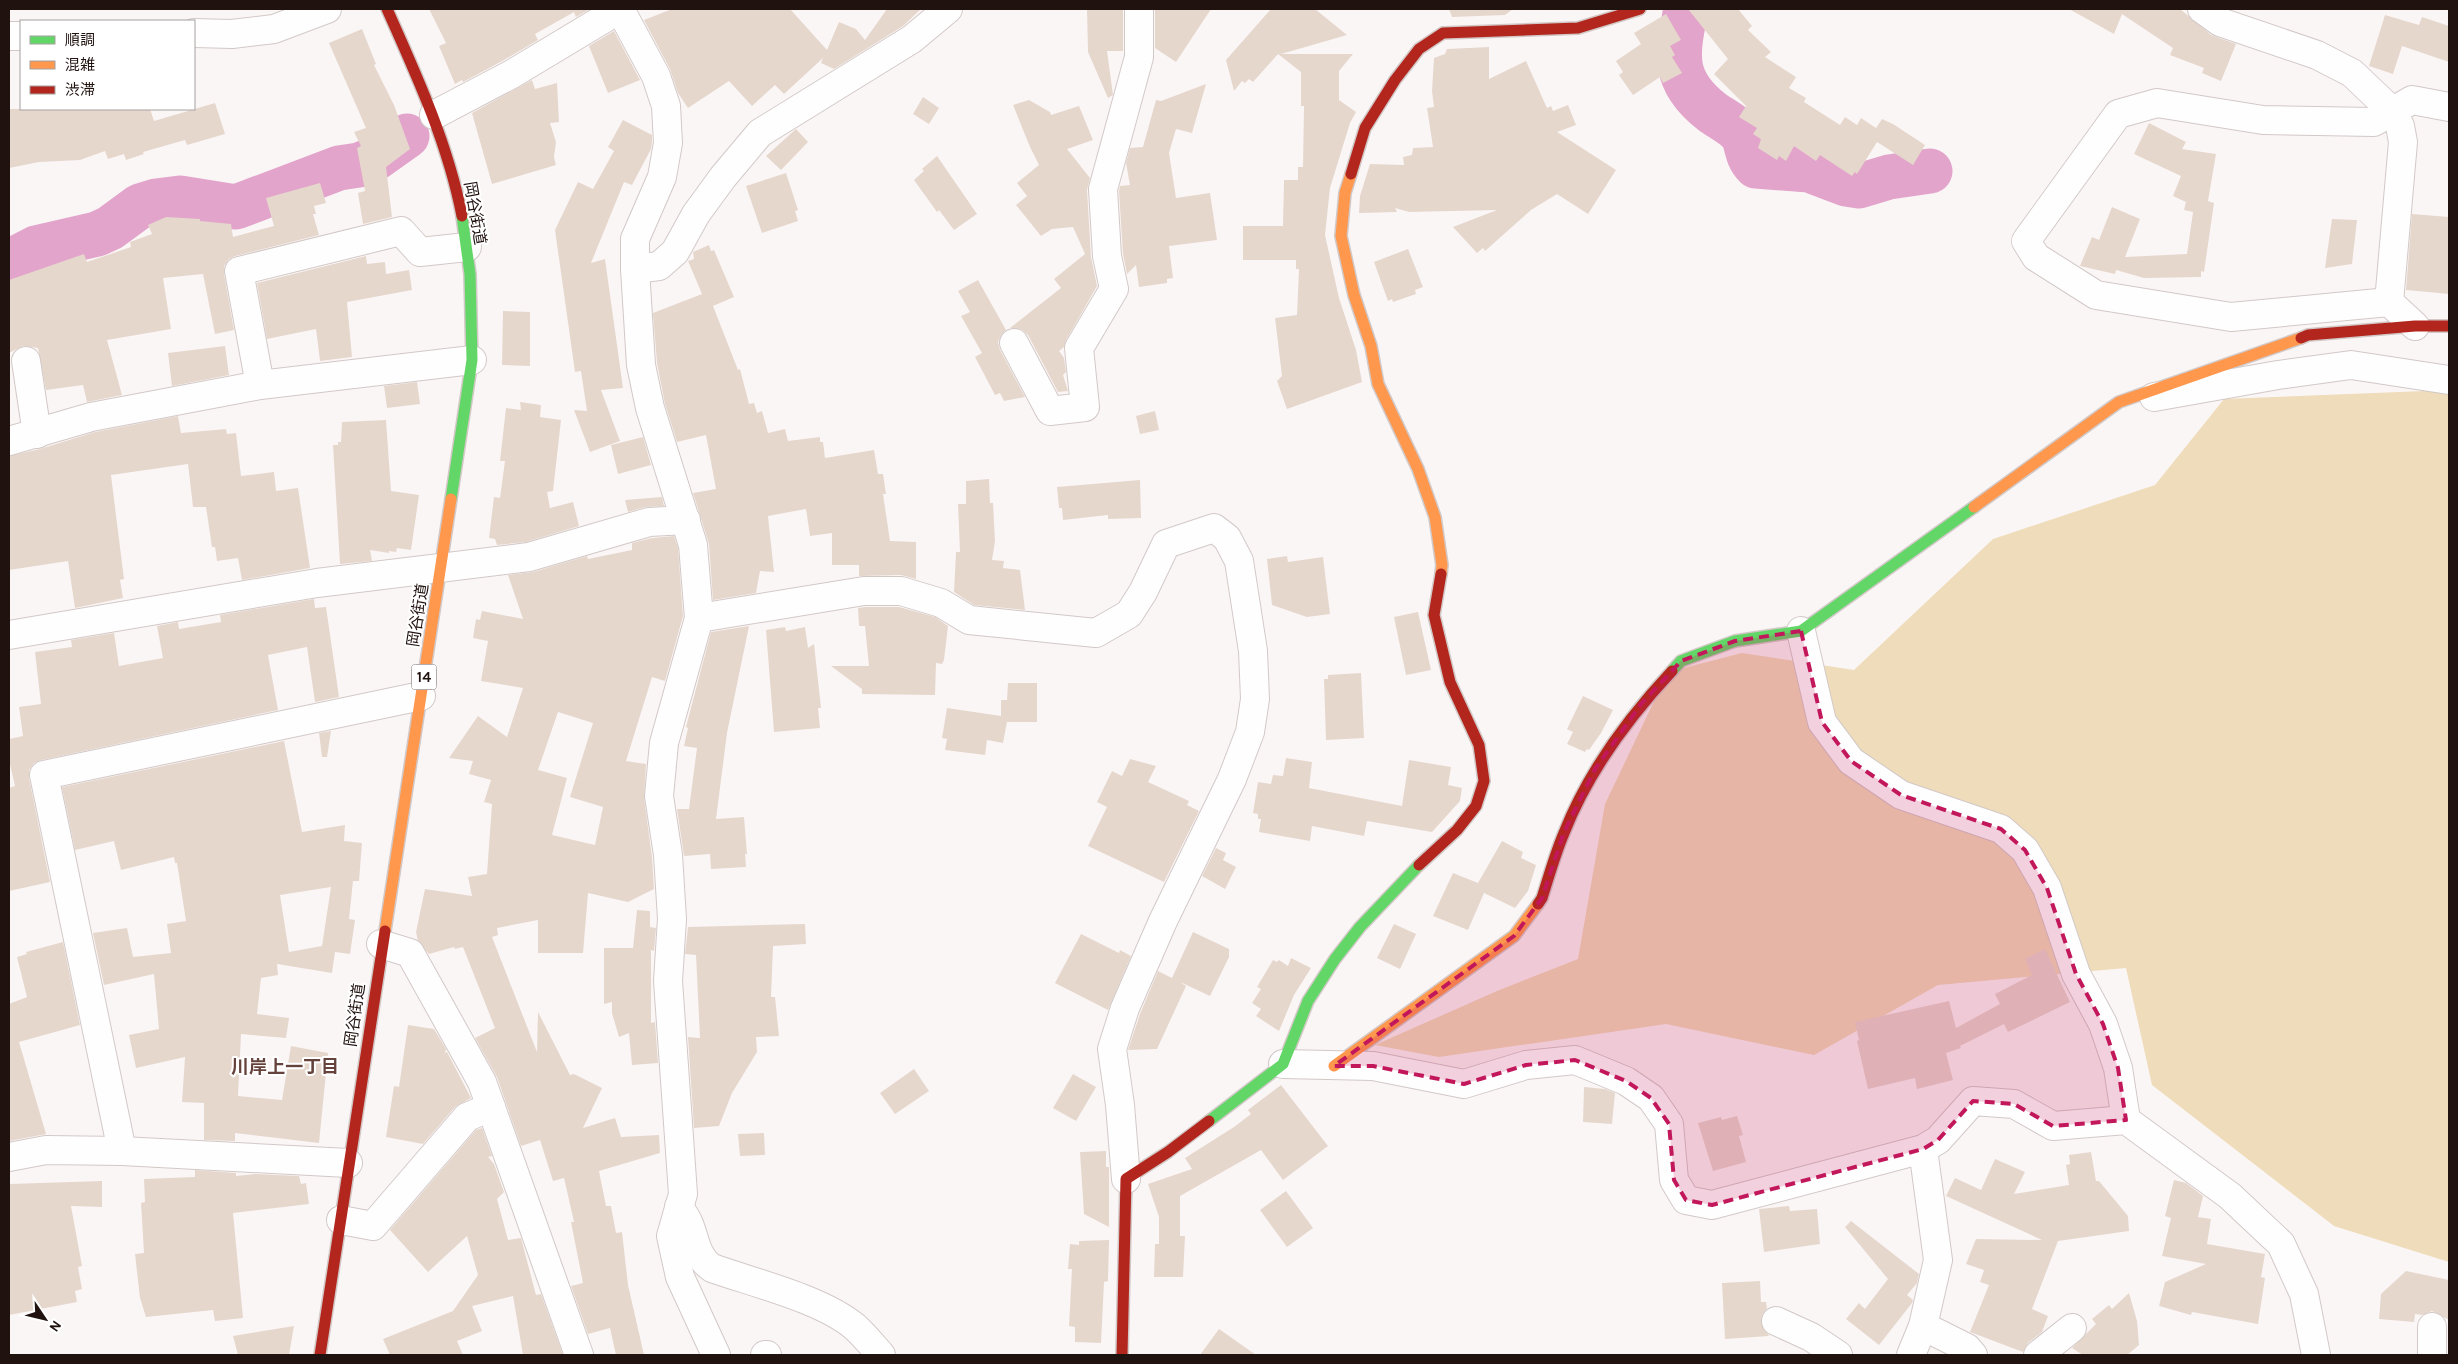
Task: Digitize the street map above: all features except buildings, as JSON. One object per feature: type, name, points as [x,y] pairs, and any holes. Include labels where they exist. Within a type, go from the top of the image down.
[{"type":"street","points":[[195,33],[232,34],[274,29],[327,9]]},
{"type":"street","name":"岡谷街道","points":[[320,1355],[381,944],[472,360],[467,246],[454,179],[434,115],[387,9]]},
{"type":"street","points":[[434,115],[512,74],[620,9],[656,76],[666,106],[668,143],[662,177],[635,239],[635,269],[640,364],[650,408],[693,545],[699,618],[664,744],[659,796],[668,855],[672,919],[668,981],[683,1194],[671,1236],[680,1277],[716,1355]]},
{"type":"street","points":[[635,269],[659,266],[675,252],[696,214],[723,177],[760,133],[912,39],[948,9]]},
{"type":"street","points":[[1014,343],[1050,411],[1085,407],[1079,348],[1114,289],[1107,256],[1103,189],[1139,57],[1139,9]]},
{"type":"street","points":[[1126,1180],[1168,1152],[1283,1064],[1308,1001],[1335,959],[1360,927],[1406,876],[1458,830],[1476,806],[1484,781],[1479,745],[1450,682],[1434,615],[1442,566],[1435,517],[1418,469],[1378,384],[1371,346],[1354,295],[1341,236],[1346,193],[1365,128],[1395,80],[1419,49],[1443,33],[1578,28],[1591,15],[1640,9]]},
{"type":"street","points":[[2202,9],[2220,22],[2317,55],[2352,73],[2392,111],[2400,126],[2403,142],[2389,302]]},
{"type":"street","points":[[2415,326],[2389,302],[2231,317],[2096,295],[2036,257],[2026,241],[2118,114],[2156,103],[2263,120],[2374,122],[2412,100],[2449,107]]},
{"type":"street","points":[[260,385],[239,271],[401,231],[420,252],[467,246]]},
{"type":"street","points":[[1334,1066],[1514,936],[1542,898],[1564,832],[1595,769],[1641,704],[1681,661],[1735,641],[1801,631],[2119,402],[2308,335],[2415,326],[2449,326]]},
{"type":"street","points":[[9,441],[91,416],[260,385],[472,360]]},
{"type":"street","points":[[26,361],[37,434]]},
{"type":"street","points":[[2119,402],[2278,375],[2351,365],[2449,380]]},
{"type":"street","points":[[9,636],[317,583],[529,557],[649,522],[686,520]]},
{"type":"street","points":[[699,618],[864,592],[901,591],[941,602],[969,620],[1096,633],[1129,614],[1143,592],[1166,544],[1214,528],[1226,538],[1239,561],[1253,651],[1254,699],[1250,732],[1232,779],[1163,921],[1124,1008],[1112,1049],[1120,1105],[1126,1180],[1122,1355]]},
{"type":"street","points":[[1801,631],[1822,722],[1852,761],[1901,794],[2001,829],[2025,850],[2047,888],[2076,974],[2103,1024],[2118,1068],[2126,1120]]},
{"type":"street","points":[[122,1151],[44,774],[421,696]]},
{"type":"street","points":[[381,944],[410,952],[482,1082],[579,1355]]},
{"type":"street","points":[[1283,1064],[1373,1066],[1464,1084],[1526,1065],[1575,1060],[1626,1082],[1651,1098],[1669,1124],[1674,1180],[1686,1200],[1712,1205],[1924,1149],[1938,1140],[1973,1101],[2014,1104],[2053,1126],[2126,1120],[2230,1196],[2281,1244],[2304,1294],[2316,1355]]},
{"type":"street","points":[[341,1220],[373,1226],[466,1117],[491,1107]]},
{"type":"street","points":[[1911,1355],[1923,1326],[1938,1260],[1924,1149]]},
{"type":"street","points":[[9,1156],[46,1150],[122,1151],[348,1163]]},
{"type":"street","points":[[679,1207],[689,1224],[695,1246],[703,1262],[712,1268],[810,1302],[837,1314],[855,1327],[881,1355]]},
{"type":"street","points":[[1776,1321],[1811,1337],[1838,1355]]},
{"type":"street","points":[[1923,1326],[1967,1348],[1973,1355]]},
{"type":"street","points":[[2038,1355],[2072,1328]]},
{"type":"highlighted area","points":[[1801,631],[1822,722],[1851,761],[1901,795],[2001,829],[2025,850],[2047,888],[2076,974],[2103,1024],[2118,1068],[2126,1120],[2053,1126],[2014,1104],[1973,1101],[1938,1140],[1923,1149],[1712,1205],[1686,1200],[1674,1180],[1669,1124],[1651,1098],[1626,1081],[1575,1060],[1526,1065],[1464,1084],[1373,1066],[1334,1066],[1514,936],[1542,898],[1564,832],[1595,769],[1641,704],[1681,661],[1735,641]]},
{"type":"shaded area","points":[[2449,390],[2449,1262],[2334,1226],[2152,1085],[2126,968],[1938,985],[1814,1055],[1666,1024],[1439,1057],[1375,1045],[1497,991],[1578,959],[1605,804],[1668,672],[1742,653],[1854,670],[1993,539],[2155,485],[2224,399]]},
{"type":"waterway","points":[[1686,9],[1679,53],[1683,77],[1689,89],[1699,100],[1742,135],[1748,154],[1756,166],[1809,170],[1846,184],[1859,186],[1889,177],[1930,171]]},
{"type":"waterway","points":[[9,262],[36,248],[97,234],[110,228],[140,206],[156,201],[180,198],[236,207],[339,168],[359,165],[376,158],[407,136]]},
{"type":"traffic: fast","points":[[451,499],[472,360],[470,274],[462,216]]},
{"type":"traffic: fast","points":[[1672,671],[1681,661],[1735,641],[1801,631],[1974,507]]},
{"type":"traffic: fast","points":[[1209,1121],[1283,1064],[1308,1001],[1335,959],[1360,927],[1419,865]]},
{"type":"traffic: slow","points":[[1351,174],[1345,193],[1341,236],[1354,295],[1371,346],[1378,384],[1418,469],[1435,517],[1442,565],[1441,574]]},
{"type":"traffic: slow","points":[[1974,507],[2119,402],[2301,338]]},
{"type":"traffic: slow","points":[[385,931],[451,499]]},
{"type":"traffic: slow","points":[[1334,1066],[1514,936],[1538,904]]},
{"type":"traffic: jam","points":[[387,9],[440,137],[449,163],[462,216]]},
{"type":"traffic: jam","points":[[1351,174],[1365,128],[1395,80],[1419,49],[1443,33],[1578,28],[1640,9]]},
{"type":"traffic: jam","points":[[2301,338],[2308,335],[2415,326],[2449,326]]},
{"type":"traffic: jam","points":[[1419,865],[1457,830],[1476,806],[1484,781],[1479,745],[1450,682],[1434,615],[1441,574]]},
{"type":"traffic: jam","points":[[1538,904],[1542,898],[1552,865],[1574,810],[1597,768],[1624,727],[1672,671]]},
{"type":"traffic: jam","points":[[320,1355],[385,931]]},
{"type":"traffic: jam","points":[[1122,1355],[1126,1179],[1168,1152],[1209,1121]]},
{"type":"district","name":"川岸上一丁目","points":[[285,1067]]}]
